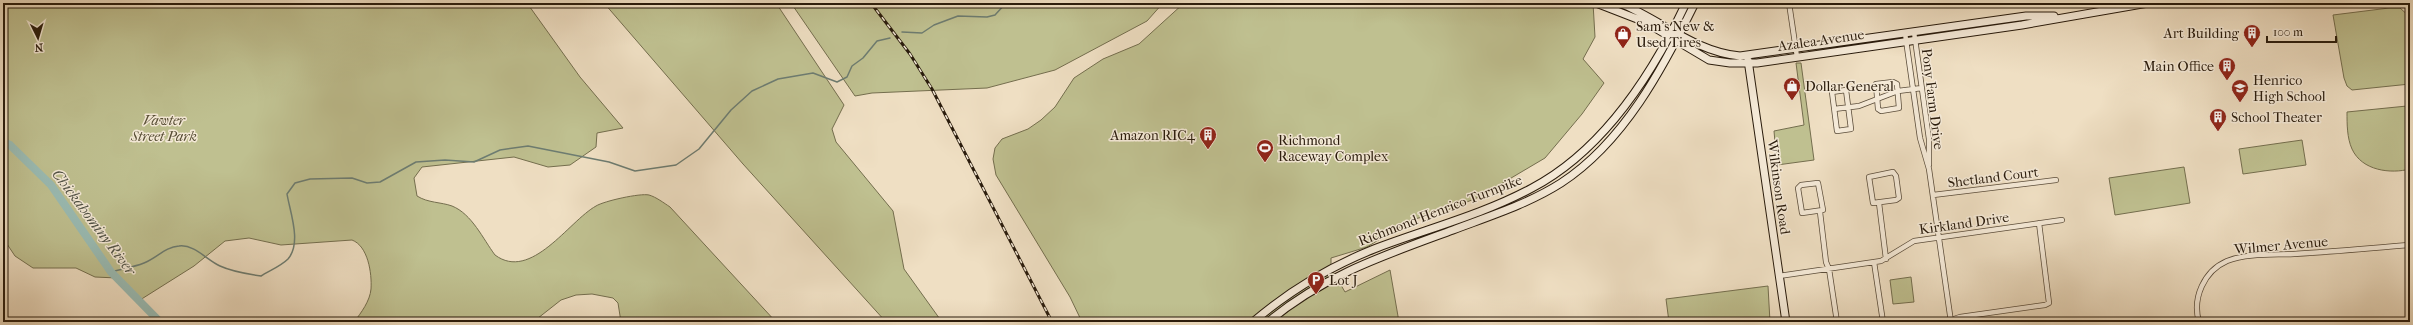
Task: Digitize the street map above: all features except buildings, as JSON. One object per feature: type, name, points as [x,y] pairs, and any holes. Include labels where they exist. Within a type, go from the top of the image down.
[{"type":"main road","name":"Azalea Avenue","points":[[1596,3],[1670,33]]},
{"type":"main road","name":"Azalea Avenue","points":[[1620,3],[1677,37],[1710,60],[1748,60],[1797,57],[2022,25],[2062,16],[2148,3]]},
{"type":"main road","name":"Richmond Henrico Turnpike","points":[[1253,322],[1281,298],[1331,268],[1373,249],[1512,198],[1552,176],[1575,159],[1604,132],[1639,86],[1686,3]]},
{"type":"main road","name":"Richmond Henrico Turnpike","points":[[1268,322],[1291,303],[1344,272],[1530,200],[1562,182],[1616,132],[1648,90],[1695,3]]},
{"type":"main road","name":"Azalea Avenue","points":[[1748,60],[1796,49],[2026,16],[2062,16]]},
{"type":"main road","name":"Wilkinson Road","points":[[1748,60],[1786,322]]},
{"type":"street","points":[[1789,3],[1797,57]]},
{"type":"street","name":"Pony Farm Drive","points":[[1914,32],[1930,152],[1929,169]]},
{"type":"street","name":"Pony Farm Drive","points":[[1905,33],[1920,138],[1929,169],[1951,321]]},
{"type":"street","points":[[1896,82],[1898,91],[1900,107],[1898,109],[1881,111],[1878,109],[1876,86],[1878,83],[1896,82]]},
{"type":"street","points":[[1834,110],[1848,108],[1898,91],[1922,88]]},
{"type":"street","points":[[1846,90],[1851,130],[1837,131],[1834,110],[1832,92],[1846,90]]},
{"type":"street","points":[[1895,173],[1899,198],[1879,203],[1871,201],[1868,177],[1874,174],[1895,173]]},
{"type":"street","name":"Shetland Court","points":[[1933,195],[2056,180]]},
{"type":"street","points":[[1820,212],[1801,212],[1799,186],[1818,183],[1823,210],[1820,212],[1826,262],[1829,269],[1836,322]]},
{"type":"street","points":[[1879,203],[1886,259]]},
{"type":"street","name":"Kirkland Drive","points":[[1779,276],[1886,259],[1909,242],[2062,220]]},
{"type":"street","points":[[1951,321],[1960,317],[2048,304],[2049,300],[2039,223]]},
{"type":"street","name":"Wilmer Avenue","points":[[2199,322],[2196,308],[2202,285],[2209,274],[2227,262],[2249,257],[2410,245]]},
{"type":"street","points":[[1874,262],[1883,322]]},
{"type":"green space","name":"Vawter Street Park","points":[[3,3],[527,3],[580,77],[623,128],[597,133],[596,147],[570,165],[548,167],[514,157],[422,167],[414,178],[417,196],[426,200],[452,206],[459,210],[471,221],[495,255],[509,261],[522,261],[536,255],[549,246],[585,214],[600,204],[630,196],[652,196],[670,207],[776,322],[621,322],[618,303],[613,298],[592,294],[576,295],[561,300],[533,322],[354,322],[367,302],[371,289],[371,275],[368,261],[362,248],[352,240],[281,245],[249,238],[225,241],[194,266],[140,300],[117,278],[95,277],[76,268],[33,268],[15,256],[3,238]]},
{"type":"green space","points":[[604,3],[776,3],[844,105],[832,129],[836,142],[893,211],[904,269],[942,322],[886,322],[743,164]]},
{"type":"green space","points":[[791,3],[1163,3],[1147,21],[1055,70],[987,88],[872,93],[855,96]]},
{"type":"green space","name":"Richmond Raceway Complex","points":[[1184,3],[1593,3],[1595,37],[1583,59],[1604,83],[1582,114],[1545,158],[1479,197],[1445,211],[1411,220],[1367,247],[1331,258],[1331,268],[1345,292],[1390,270],[1399,322],[1082,322],[1070,297],[996,175],[993,159],[995,148],[1002,139],[1028,129],[1041,120],[1055,107],[1074,78],[1103,59],[1139,44]]},
{"type":"green space","points":[[2400,8],[2410,17],[2410,84],[2352,90],[2347,86],[2344,78],[2333,15]]},
{"type":"green space","points":[[1796,63],[1801,63],[1814,160],[1777,165],[1774,131],[1804,125]]},
{"type":"green space","points":[[2407,106],[2410,169],[2386,171],[2363,162],[2350,145],[2347,112]]},
{"type":"green space","points":[[2302,140],[2306,165],[2243,174],[2239,149]]},
{"type":"green space","points":[[2184,167],[2190,203],[2115,215],[2109,178]]},
{"type":"green space","points":[[1911,277],[1914,302],[1893,304],[1890,280]]},
{"type":"green space","points":[[1768,286],[1770,322],[1669,322],[1666,299]]},
{"type":"waterway","points":[[902,32],[922,33],[934,25],[958,16],[987,17],[995,15],[1006,3]]},
{"type":"waterway","points":[[111,272],[149,261],[169,248],[185,246],[190,247],[225,268],[261,276],[285,262],[292,252],[295,236],[287,194],[295,183],[310,179],[352,178],[367,183],[380,182],[416,162],[445,160],[474,162],[500,150],[528,146],[609,162],[635,171],[676,165],[699,149],[731,110],[752,91],[778,79],[813,73],[837,82],[847,77],[852,66],[863,58],[877,41],[890,38]]},
{"type":"waterway","name":"Chickahominy River","points":[[3,142],[10,145],[51,185],[111,272],[160,322]]},
{"type":"railway","points":[[871,3],[910,54],[932,89],[1052,322]]},
{"type":"place","name":"Art Building","points":[[2252,48]]},
{"type":"place","name":"Sam's New & Used Tires","points":[[1623,49]]},
{"type":"place","name":"Main Office","points":[[2227,81]]},
{"type":"place","name":"Dollar General","points":[[1792,101]]},
{"type":"place","name":"Henrico High School","points":[[2240,103]]},
{"type":"place","name":"School Theater","points":[[2218,132]]},
{"type":"place","name":"Amazon RIC4","points":[[1208,150]]},
{"type":"place","name":"Richmond Raceway Complex","points":[[1265,163]]},
{"type":"place","name":"Lot J","points":[[1316,295]]}]
